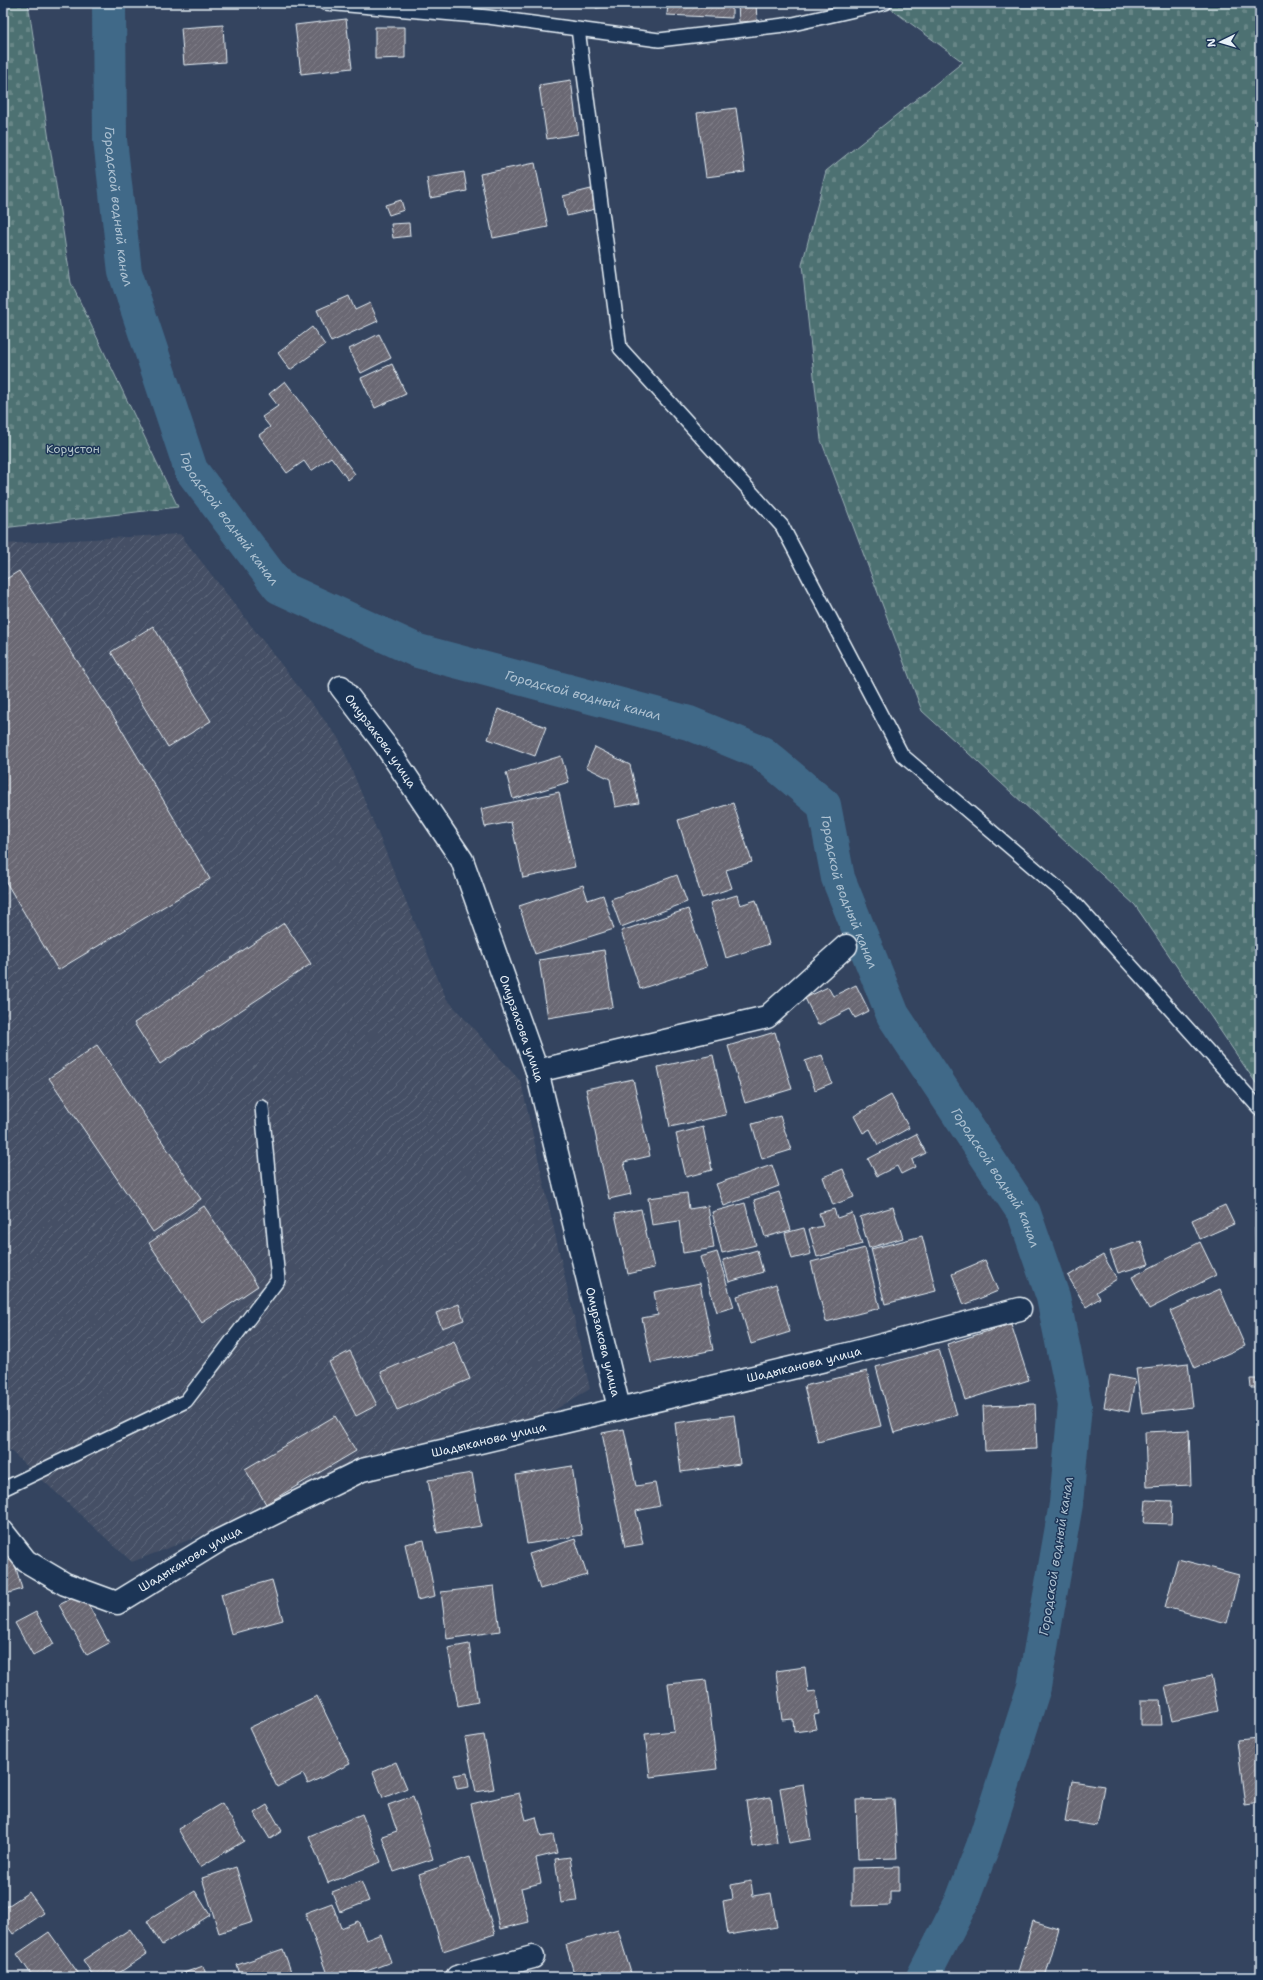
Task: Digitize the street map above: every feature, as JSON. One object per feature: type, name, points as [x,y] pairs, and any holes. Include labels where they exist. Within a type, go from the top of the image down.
[{"type":"street","name":"Омурзакова улица","points":[[341,687],[386,746],[462,860],[537,1071],[619,1408]]},
{"type":"street","points":[[537,1071],[767,1017],[846,946]]},
{"type":"street","name":"Шадыканова улица","points":[[3,1532],[26,1562],[65,1584],[117,1603],[220,1540],[362,1470],[536,1430],[619,1408],[825,1360],[1020,1309]]},
{"type":"street","points":[[457,1977],[533,1957]]},
{"type":"lane","points":[[325,3],[488,17],[659,40],[793,24],[885,3]]},
{"type":"lane","points":[[578,29],[620,348],[782,526],[902,755],[1073,901],[1260,1109]]},
{"type":"lane","points":[[3,1490],[186,1401],[278,1280],[262,1107]]},
{"type":"shaded area","points":[[180,534],[339,739],[446,998],[521,1082],[590,1389],[541,1418],[220,1528],[132,1562],[3,1444],[3,544]]},
{"type":"green space","name":"Корустон","points":[[3,3],[28,3],[71,283],[178,507],[3,528]]},
{"type":"green space","points":[[883,3],[1260,3],[1260,1089],[1135,905],[922,711],[821,440],[802,265],[826,171],[963,62]]},
{"type":"building","points":[[595,3],[617,3],[617,6],[596,8]]},
{"type":"building","points":[[668,3],[732,3],[732,18],[667,15]]},
{"type":"building","points":[[738,3],[756,3],[757,21],[739,22]]},
{"type":"building","points":[[346,19],[352,68],[301,74],[295,25]]},
{"type":"building","points":[[223,25],[225,62],[184,65],[181,28]]},
{"type":"building","points":[[375,27],[405,27],[405,58],[375,59]]},
{"type":"building","points":[[571,80],[578,134],[547,139],[539,85]]},
{"type":"building","points":[[736,108],[745,172],[706,177],[697,113]]},
{"type":"building","points":[[535,163],[548,227],[493,238],[480,174]]},
{"type":"building","points":[[464,172],[467,191],[430,198],[427,178]]},
{"type":"building","points":[[591,189],[595,209],[567,216],[563,196]]},
{"type":"building","points":[[401,200],[404,210],[389,215],[385,205]]},
{"type":"building","points":[[409,223],[410,236],[393,238],[391,224]]},
{"type":"building","points":[[349,296],[355,310],[370,303],[378,321],[331,342],[317,310]]},
{"type":"building","points":[[312,327],[325,345],[290,370],[278,353]]},
{"type":"building","points":[[379,334],[391,358],[361,373],[349,349]]},
{"type":"building","points":[[392,364],[406,394],[375,408],[361,378]]},
{"type":"building","points":[[285,381],[355,474],[348,480],[331,457],[311,471],[304,461],[287,473],[259,435],[270,427],[262,417],[278,406],[269,394]]},
{"type":"building","points":[[19,571],[120,727],[210,879],[58,970],[3,877],[3,581]]},
{"type":"building","points":[[153,626],[211,721],[168,747],[111,652]]},
{"type":"building","points":[[498,709],[546,727],[535,756],[488,739]]},
{"type":"building","points":[[595,747],[630,765],[639,803],[615,807],[610,779],[586,767]]},
{"type":"building","points":[[561,756],[569,782],[513,799],[506,773]]},
{"type":"building","points":[[559,792],[575,867],[523,878],[511,822],[485,827],[481,809]]},
{"type":"building","points":[[733,803],[752,862],[726,870],[732,888],[702,898],[678,820]]},
{"type":"building","points":[[677,875],[687,902],[621,927],[611,899]]},
{"type":"building","points":[[583,885],[588,900],[603,895],[614,929],[535,954],[519,906]]},
{"type":"building","points":[[737,895],[740,905],[756,900],[769,944],[726,958],[710,903]]},
{"type":"building","points":[[688,909],[707,967],[640,989],[621,931]]},
{"type":"building","points":[[284,923],[311,964],[160,1064],[134,1023]]},
{"type":"building","points":[[604,950],[613,1007],[548,1018],[539,960]]},
{"type":"building","points":[[856,985],[869,1011],[855,1018],[850,1009],[818,1025],[805,998],[828,987],[833,996]]},
{"type":"building","points":[[775,1032],[792,1089],[745,1103],[728,1046]]},
{"type":"building","points":[[97,1045],[201,1199],[153,1232],[49,1078]]},
{"type":"building","points":[[713,1055],[726,1115],[670,1127],[658,1067]]},
{"type":"building","points":[[822,1055],[832,1083],[815,1090],[805,1061]]},
{"type":"building","points":[[633,1079],[650,1156],[624,1162],[631,1194],[609,1199],[586,1089]]},
{"type":"building","points":[[891,1095],[909,1128],[878,1145],[870,1129],[863,1133],[854,1116]]},
{"type":"building","points":[[780,1116],[791,1150],[762,1159],[752,1124]]},
{"type":"building","points":[[703,1127],[712,1170],[686,1177],[676,1134]]},
{"type":"building","points":[[916,1134],[926,1153],[912,1160],[915,1167],[901,1174],[897,1166],[877,1176],[868,1159]]},
{"type":"building","points":[[772,1165],[779,1186],[724,1206],[716,1184]]},
{"type":"building","points":[[843,1169],[854,1197],[833,1205],[823,1177]]},
{"type":"building","points":[[779,1192],[791,1230],[765,1237],[754,1200]]},
{"type":"building","points":[[687,1193],[689,1209],[708,1206],[714,1248],[683,1253],[679,1221],[652,1225],[648,1198]]},
{"type":"building","points":[[745,1203],[756,1245],[722,1253],[712,1212]]},
{"type":"building","points":[[1225,1205],[1234,1224],[1200,1239],[1192,1220]]},
{"type":"building","points":[[204,1206],[258,1286],[202,1323],[149,1243]]},
{"type":"building","points":[[893,1207],[903,1238],[869,1248],[860,1217]]},
{"type":"building","points":[[641,1209],[654,1268],[628,1274],[615,1214]]},
{"type":"building","points":[[834,1209],[837,1218],[852,1213],[862,1244],[817,1257],[809,1229],[823,1226],[819,1213]]},
{"type":"building","points":[[804,1228],[811,1254],[792,1259],[785,1233]]},
{"type":"building","points":[[1255,1228],[1260,1228],[1260,1388],[1251,1388],[1250,1379],[1259,1379]]},
{"type":"building","points":[[922,1236],[936,1291],[885,1304],[871,1249]]},
{"type":"building","points":[[1141,1241],[1149,1264],[1118,1273],[1110,1251]]},
{"type":"building","points":[[1200,1242],[1216,1275],[1149,1309],[1132,1277]]},
{"type":"building","points":[[865,1248],[880,1308],[826,1322],[811,1262]]},
{"type":"building","points":[[757,1250],[763,1272],[729,1282],[723,1260]]},
{"type":"building","points":[[717,1252],[734,1307],[717,1312],[700,1257]]},
{"type":"building","points":[[1103,1255],[1117,1279],[1096,1292],[1100,1298],[1086,1307],[1068,1276]]},
{"type":"building","points":[[985,1260],[998,1291],[964,1305],[952,1274]]},
{"type":"building","points":[[700,1283],[713,1350],[651,1363],[642,1318],[658,1315],[654,1292]]},
{"type":"building","points":[[776,1284],[790,1332],[751,1344],[737,1296]]},
{"type":"building","points":[[1220,1289],[1245,1346],[1195,1368],[1170,1311]]},
{"type":"building","points":[[459,1304],[464,1320],[442,1328],[436,1313]]},
{"type":"building","points":[[1011,1324],[1029,1380],[965,1400],[947,1344]]},
{"type":"building","points":[[454,1341],[470,1379],[397,1410],[381,1372]]},
{"type":"building","points":[[939,1349],[957,1415],[894,1433],[876,1367]]},
{"type":"building","points":[[350,1351],[377,1405],[356,1416],[329,1362]]},
{"type":"building","points":[[1188,1363],[1193,1407],[1142,1413],[1136,1369]]},
{"type":"building","points":[[867,1371],[881,1426],[818,1442],[804,1386]]},
{"type":"building","points":[[1110,1375],[1135,1380],[1129,1412],[1104,1407]]},
{"type":"building","points":[[1035,1404],[1037,1449],[985,1451],[983,1406]]},
{"type":"building","points":[[734,1415],[740,1464],[681,1472],[675,1423]]},
{"type":"building","points":[[335,1416],[356,1451],[266,1504],[245,1469]]},
{"type":"building","points":[[624,1429],[636,1486],[655,1483],[660,1506],[636,1511],[643,1544],[625,1547],[602,1433]]},
{"type":"building","points":[[1189,1430],[1191,1485],[1147,1487],[1145,1432]]},
{"type":"building","points":[[572,1466],[582,1535],[527,1544],[516,1475]]},
{"type":"building","points":[[472,1473],[481,1526],[437,1533],[428,1480]]},
{"type":"building","points":[[1146,1500],[1172,1501],[1171,1524],[1144,1523]]},
{"type":"building","points":[[575,1539],[587,1575],[540,1589],[529,1554]]},
{"type":"building","points":[[424,1540],[435,1596],[417,1600],[405,1544]]},
{"type":"building","points":[[10,1547],[22,1589],[3,1595],[3,1549]]},
{"type":"building","points":[[1178,1559],[1239,1575],[1227,1623],[1165,1607]]},
{"type":"building","points":[[272,1580],[283,1620],[231,1634],[221,1594]]},
{"type":"building","points":[[494,1586],[500,1631],[447,1639],[441,1592]]},
{"type":"building","points":[[82,1593],[109,1643],[87,1655],[59,1605]]},
{"type":"building","points":[[36,1612],[54,1644],[33,1655],[15,1623]]},
{"type":"building","points":[[469,1644],[478,1702],[458,1706],[448,1648]]},
{"type":"building","points":[[805,1667],[808,1692],[816,1691],[819,1714],[814,1715],[817,1729],[794,1732],[793,1719],[782,1720],[776,1671]]},
{"type":"building","points":[[1211,1676],[1218,1711],[1173,1721],[1165,1686]]},
{"type":"building","points":[[706,1680],[717,1769],[650,1777],[645,1734],[674,1731],[668,1684]]},
{"type":"building","points":[[317,1696],[350,1764],[308,1784],[303,1774],[277,1787],[249,1728]]},
{"type":"building","points":[[1141,1700],[1160,1700],[1162,1725],[1141,1725]]},
{"type":"building","points":[[484,1735],[494,1789],[476,1792],[465,1738]]},
{"type":"building","points":[[1260,1738],[1260,1804],[1245,1806],[1237,1740]]},
{"type":"building","points":[[396,1762],[407,1788],[383,1798],[373,1772]]},
{"type":"building","points":[[467,1773],[469,1787],[457,1789],[454,1775]]},
{"type":"building","points":[[1072,1781],[1104,1786],[1097,1826],[1065,1821]]},
{"type":"building","points":[[803,1784],[811,1839],[789,1843],[780,1788]]},
{"type":"building","points":[[519,1793],[526,1820],[536,1817],[541,1837],[553,1835],[557,1853],[536,1858],[541,1883],[521,1888],[529,1922],[500,1929],[471,1804]]},
{"type":"building","points":[[413,1796],[433,1859],[394,1872],[382,1836],[397,1831],[388,1805]]},
{"type":"building","points":[[771,1797],[777,1843],[753,1847],[746,1801]]},
{"type":"building","points":[[894,1799],[897,1858],[858,1859],[856,1800]]},
{"type":"building","points":[[222,1803],[244,1841],[200,1867],[178,1829]]},
{"type":"building","points":[[267,1805],[282,1831],[270,1839],[254,1813]]},
{"type":"building","points":[[362,1814],[381,1862],[328,1883],[309,1836]]},
{"type":"building","points":[[470,1857],[495,1934],[443,1951],[419,1874]]},
{"type":"building","points":[[570,1857],[577,1901],[561,1903],[555,1859]]},
{"type":"building","points":[[236,1867],[253,1922],[219,1933],[202,1878]]},
{"type":"building","points":[[899,1867],[899,1891],[890,1891],[890,1905],[852,1906],[852,1868]]},
{"type":"building","points":[[361,1881],[369,1901],[340,1912],[332,1892]]},
{"type":"building","points":[[751,1881],[753,1896],[771,1893],[777,1927],[728,1935],[723,1901],[733,1899],[731,1885]]},
{"type":"building","points":[[195,1891],[210,1915],[162,1945],[147,1921]]},
{"type":"building","points":[[29,1892],[44,1913],[13,1934],[3,1920],[3,1909]]},
{"type":"building","points":[[332,1903],[341,1928],[358,1921],[366,1940],[381,1934],[391,1962],[351,1977],[328,1977],[305,1913]]},
{"type":"building","points":[[1033,1921],[1059,1929],[1045,1977],[1034,1977],[1018,1972]]},
{"type":"building","points":[[130,1929],[147,1954],[113,1977],[94,1977],[83,1960]]},
{"type":"building","points":[[618,1930],[631,1973],[617,1977],[575,1977],[566,1945]]},
{"type":"building","points":[[49,1932],[81,1977],[33,1977],[17,1954]]},
{"type":"building","points":[[283,1949],[293,1977],[241,1977],[237,1965]]},
{"type":"building","points":[[203,1966],[207,1977],[182,1977],[181,1974]]},
{"type":"waterway","name":"Городской водный канал","points":[[109,3],[110,140],[125,272],[191,470],[279,587],[418,651],[689,723],[762,753],[824,805],[838,878],[893,1015],[1024,1213],[1053,1297],[1075,1405],[1066,1504],[1034,1687],[983,1846],[961,1903],[923,1977]]}]
